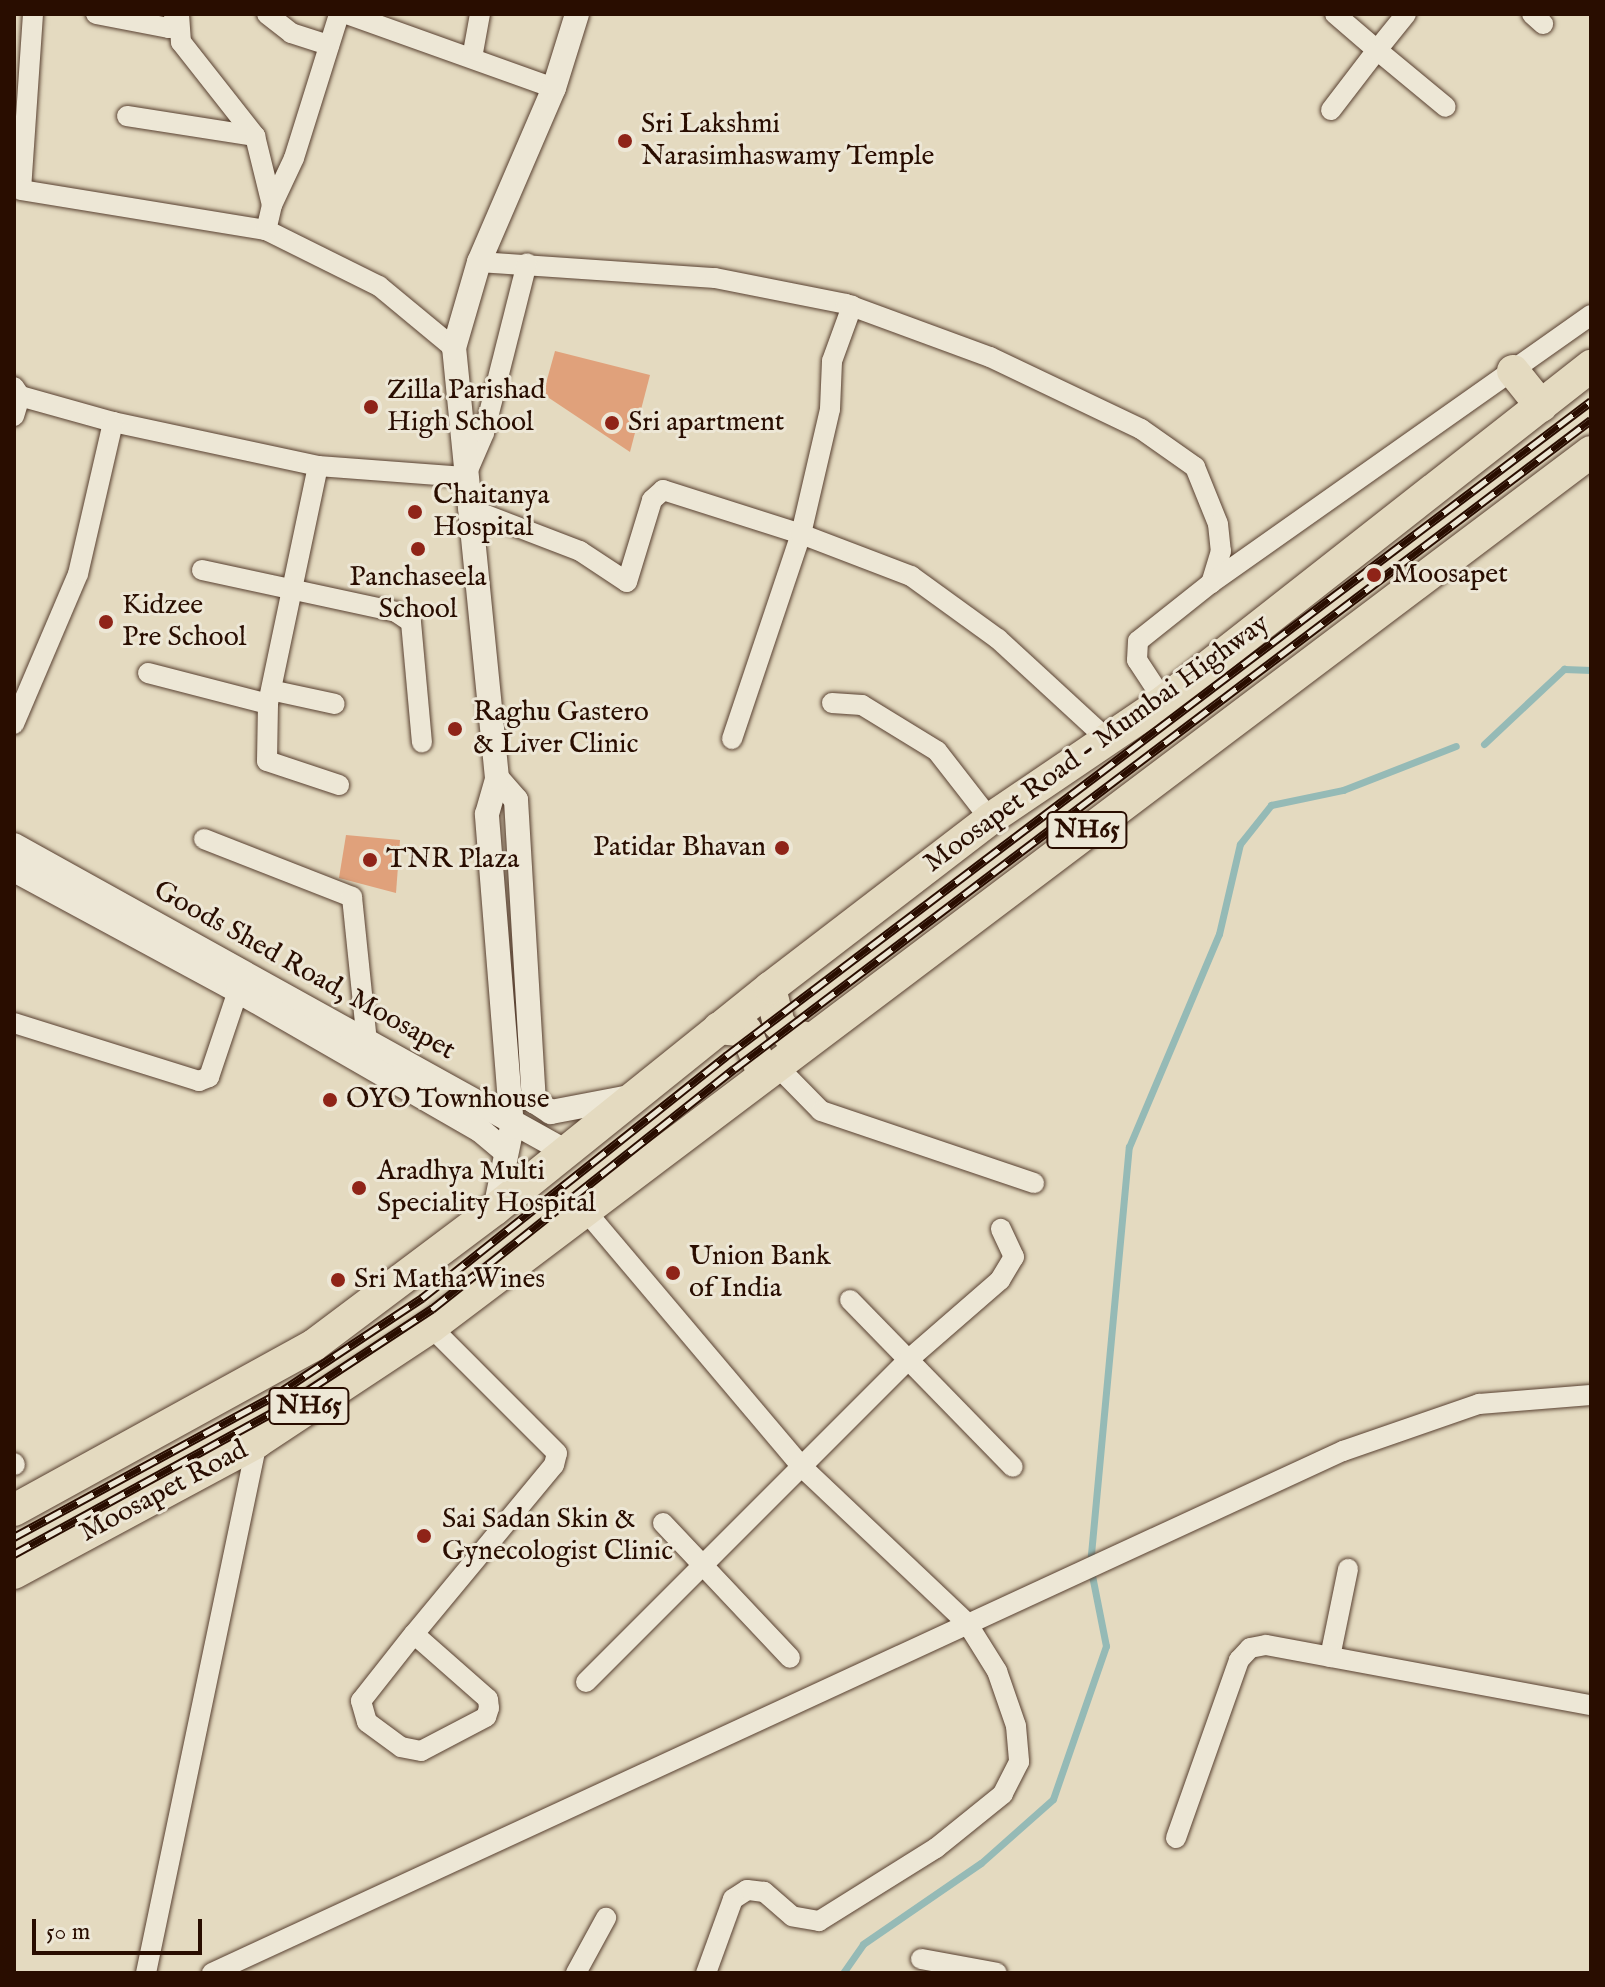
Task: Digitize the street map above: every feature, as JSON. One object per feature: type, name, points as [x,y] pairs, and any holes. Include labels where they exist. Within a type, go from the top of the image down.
[{"type":"highway","name":"Moosapet Road - Mumbai Highway","points":[[563,1150],[990,819],[1164,701],[1591,366]]},
{"type":"highway","points":[[1513,371],[1541,406]]},
{"type":"highway","name":"NH65","points":[[584,1209],[768,1067],[810,1039],[1591,452]]},
{"type":"highway","points":[[770,988],[779,1024],[788,1034],[810,1039]]},
{"type":"highway","points":[[719,1028],[746,1031],[768,1067]]},
{"type":"highway","name":"Moosapet Road","points":[[14,1510],[274,1371],[495,1209],[563,1150]]},
{"type":"highway","name":"Moosapet Road","points":[[14,1573],[257,1442],[431,1327],[584,1209]]},
{"type":"street","points":[[33,14],[18,128],[18,189],[266,230],[379,286],[454,348]]},
{"type":"street","points":[[96,14],[169,28],[178,14]]},
{"type":"street","points":[[178,14],[181,42],[255,136],[272,205]]},
{"type":"street","points":[[267,14],[291,33],[329,45]]},
{"type":"street","points":[[266,230],[339,14]]},
{"type":"street","points":[[347,14],[554,88]]},
{"type":"street","points":[[472,58],[480,14]]},
{"type":"street","points":[[495,1209],[512,1127],[487,814],[497,778],[454,348],[479,262],[554,88],[577,14]]},
{"type":"street","points":[[1335,14],[1446,107]]},
{"type":"street","points":[[1331,110],[1406,14]]},
{"type":"street","points":[[127,116],[255,136]]},
{"type":"street","points":[[479,262],[715,278],[852,306],[990,357],[1141,429],[1195,467],[1218,524],[1221,551],[1211,583]]},
{"type":"street","points":[[465,477],[484,433],[527,263]]},
{"type":"street","points":[[732,739],[801,534],[830,409],[832,361],[852,306]]},
{"type":"street","points":[[1164,701],[1137,660],[1138,641],[1211,583],[1591,315]]},
{"type":"street","points":[[16,400],[318,466],[465,477]]},
{"type":"street","points":[[14,724],[78,574],[113,422]]},
{"type":"street","points":[[318,466],[290,588],[272,697],[267,761],[339,785]]},
{"type":"street","points":[[468,508],[580,551],[627,582],[652,500],[663,490],[801,534],[911,576],[998,639],[1109,741]]},
{"type":"street","points":[[202,570],[396,612],[411,622],[422,742]]},
{"type":"street","points":[[148,673],[272,697],[335,704]]},
{"type":"street","points":[[832,703],[862,705],[937,751],[990,819]]},
{"type":"street","points":[[497,778],[516,800],[534,1101],[551,1112],[630,1097]]},
{"type":"street","points":[[204,839],[352,897],[367,1042]]},
{"type":"street","name":"Goods Shed Road, Moosapet","points":[[14,845],[492,1109],[512,1127],[563,1150]]},
{"type":"street","name":"Goods Shed Road, Moosapet","points":[[14,870],[238,991],[480,1130],[505,1151]]},
{"type":"street","points":[[14,1023],[199,1081],[209,1077],[238,991]]},
{"type":"street","points":[[768,1067],[821,1111],[1034,1183]]},
{"type":"street","points":[[480,1130],[492,1109]]},
{"type":"street","points":[[584,1209],[802,1467],[967,1623],[997,1671],[1016,1726],[1019,1762],[1003,1794],[936,1848],[819,1921],[792,1916],[764,1892],[747,1890],[733,1899],[706,1973]]},
{"type":"street","points":[[586,1682],[908,1360],[1000,1280],[1014,1257],[1001,1229]]},
{"type":"street","points":[[850,1300],[1013,1467]]},
{"type":"street","points":[[414,1634],[488,1699],[489,1708],[486,1717],[421,1751],[401,1747],[359,1712],[414,1634],[554,1465],[557,1453],[431,1327]]},
{"type":"street","points":[[212,1973],[1076,1572],[1105,1564],[1343,1451],[1479,1404],[1591,1395]]},
{"type":"street","points":[[146,1973],[257,1442]]},
{"type":"street","points":[[663,1523],[703,1562],[790,1658]]},
{"type":"street","points":[[1330,1657],[1348,1569]]},
{"type":"street","points":[[1176,1838],[1239,1660],[1250,1648],[1266,1645],[1591,1705]]},
{"type":"street","points":[[576,1973],[606,1918]]},
{"type":"street","points":[[921,1959],[997,1973]]},
{"type":"building","name":"Sri apartment","points":[[555,351],[650,375],[630,452],[543,394]]},
{"type":"building","name":"TNR Plaza","points":[[346,835],[400,840],[396,893],[339,878]]},
{"type":"waterway","points":[[1484,744],[1564,669],[1591,670]]},
{"type":"waterway","points":[[843,1973],[863,1944],[981,1863],[1053,1799],[1106,1646],[1090,1565],[1129,1147],[1219,934],[1240,844],[1271,805],[1343,790],[1456,746]]},
{"type":"railway","points":[[14,1537],[274,1396],[422,1298],[726,1056],[1591,401]]},
{"type":"railway","points":[[14,1554],[281,1408],[432,1309],[734,1069],[1591,420]]},
{"type":"place","name":"Sri Lakshmi Narasimhaswamy Temple","points":[[625,141]]},
{"type":"place","name":"Zilla Parishad High School","points":[[371,407]]},
{"type":"place","name":"Sri apartment","points":[[612,423]]},
{"type":"place","name":"Chaitanya Hospital","points":[[415,512]]},
{"type":"place","name":"Panchaseela School","points":[[418,549]]},
{"type":"place","name":"Moosapet","points":[[1374,575]]},
{"type":"place","name":"Kidzee Pre School","points":[[106,622]]},
{"type":"place","name":"Raghu Gastero & Liver Clinic","points":[[455,729]]},
{"type":"place","name":"Patidar Bhavan","points":[[782,848]]},
{"type":"place","name":"TNR Plaza","points":[[370,860]]},
{"type":"place","name":"OYO Townhouse","points":[[330,1100]]},
{"type":"place","name":"Aradhya Multi Speciality Hospital","points":[[359,1188]]},
{"type":"place","name":"Union Bank of India","points":[[673,1273]]},
{"type":"place","name":"Sri Matha Wines","points":[[338,1280]]},
{"type":"place","name":"Sai Sadan Skin & Gynecologist Clinic","points":[[424,1536]]}]
